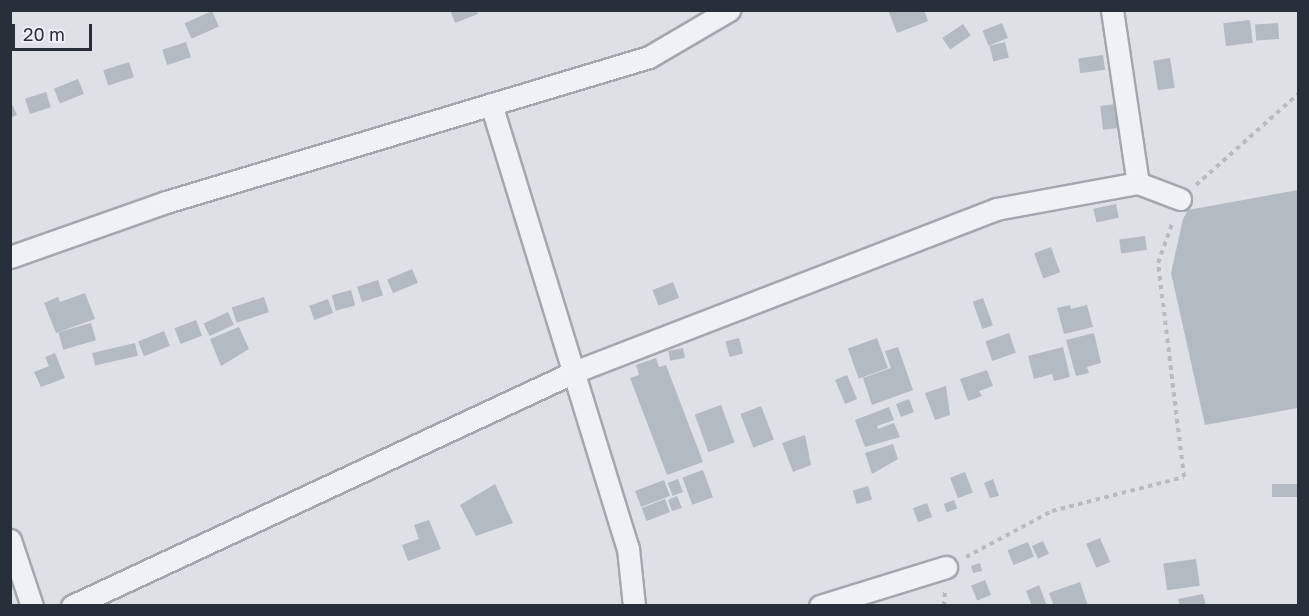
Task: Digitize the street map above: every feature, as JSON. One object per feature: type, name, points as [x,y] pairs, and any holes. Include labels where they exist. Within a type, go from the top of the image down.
[{"type":"street","points":[[10,257],[165,202],[649,57],[729,10]]},
{"type":"street","points":[[1112,10],[1138,183]]},
{"type":"street","points":[[491,104],[628,548],[634,606]]},
{"type":"street","points":[[72,606],[574,372],[996,209],[1138,183],[1180,199]]},
{"type":"street","points":[[10,540],[32,606]]},
{"type":"street","points":[[820,606],[946,567]]},
{"type":"path","points":[[944,606],[946,567],[1052,511],[1184,477],[1158,263],[1180,199],[1299,94]]},
{"type":"building","points":[[450,10],[476,10],[478,14],[455,23]]},
{"type":"building","points":[[888,10],[924,10],[928,21],[897,33]]},
{"type":"building","points":[[212,11],[219,27],[192,39],[185,23]]},
{"type":"building","points":[[1250,20],[1253,43],[1226,46],[1223,23]]},
{"type":"building","points":[[1002,23],[1008,38],[989,46],[983,31]]},
{"type":"building","points":[[1278,23],[1279,39],[1256,41],[1255,25]]},
{"type":"building","points":[[963,24],[971,36],[950,50],[942,38]]},
{"type":"building","points":[[186,42],[191,57],[167,65],[162,50]]},
{"type":"building","points":[[1005,42],[1009,58],[993,61],[989,46]]},
{"type":"building","points":[[1103,55],[1105,70],[1080,73],[1078,58]]},
{"type":"building","points":[[1170,58],[1175,88],[1158,90],[1153,61]]},
{"type":"building","points":[[129,62],[134,77],[108,86],[103,70]]},
{"type":"building","points":[[78,79],[84,94],[60,104],[54,89]]},
{"type":"building","points":[[46,92],[51,107],[30,114],[25,99]]},
{"type":"building","points":[[10,100],[17,115],[10,118]]},
{"type":"building","points":[[1116,104],[1119,128],[1103,130],[1100,106]]},
{"type":"building","points":[[1298,190],[1298,408],[1205,425],[1171,273],[1183,219],[1188,210]]},
{"type":"building","points":[[1116,204],[1119,218],[1096,222],[1094,209]]},
{"type":"building","points":[[1145,236],[1147,250],[1121,253],[1119,240]]},
{"type":"building","points":[[1051,247],[1060,272],[1043,279],[1034,253]]},
{"type":"building","points":[[412,269],[418,283],[393,293],[387,280]]},
{"type":"building","points":[[378,280],[383,295],[362,302],[357,287]]},
{"type":"building","points":[[673,282],[679,298],[659,306],[652,290]]},
{"type":"building","points":[[351,290],[355,305],[336,311],[332,295]]},
{"type":"building","points":[[85,293],[95,319],[56,333],[44,303],[58,297],[60,302]]},
{"type":"building","points":[[264,297],[269,312],[237,323],[232,308]]},
{"type":"building","points":[[983,298],[993,325],[983,329],[973,302]]},
{"type":"building","points":[[328,299],[333,313],[314,320],[309,306]]},
{"type":"building","points":[[1070,305],[1071,309],[1087,305],[1093,327],[1064,334],[1057,308]]},
{"type":"building","points":[[228,312],[234,325],[209,336],[204,323]]},
{"type":"building","points":[[196,320],[202,336],[181,344],[175,328]]},
{"type":"building","points":[[91,323],[96,340],[63,350],[58,332]]},
{"type":"building","points":[[239,327],[249,349],[221,366],[210,339]]},
{"type":"building","points":[[164,331],[170,346],[144,356],[138,341]]},
{"type":"building","points":[[1009,333],[1016,353],[992,361],[985,341]]},
{"type":"building","points":[[1094,333],[1101,363],[1087,367],[1089,373],[1076,376],[1066,340]]},
{"type":"building","points":[[739,338],[743,353],[730,357],[725,342]]},
{"type":"building","points":[[877,338],[888,368],[859,379],[848,349]]},
{"type":"building","points":[[135,343],[138,356],[95,366],[92,353]]},
{"type":"building","points":[[898,347],[913,390],[872,405],[863,378],[891,368],[885,351]]},
{"type":"building","points":[[1063,347],[1070,377],[1054,381],[1052,374],[1034,379],[1028,356]]},
{"type":"building","points":[[683,348],[685,358],[670,361],[668,351]]},
{"type":"building","points":[[55,353],[65,378],[41,387],[34,372],[49,366],[45,357]]},
{"type":"building","points":[[656,358],[659,367],[666,365],[703,462],[667,475],[630,378],[639,375],[636,365]]},
{"type":"building","points":[[987,370],[993,386],[979,391],[982,396],[968,401],[960,379]]},
{"type":"building","points":[[847,375],[857,399],[845,404],[835,380]]},
{"type":"building","points":[[946,386],[950,415],[935,420],[925,393]]},
{"type":"building","points":[[909,399],[914,412],[901,417],[896,404]]},
{"type":"building","points":[[721,405],[735,443],[708,452],[695,415]]},
{"type":"building","points":[[761,406],[774,440],[753,447],[740,414]]},
{"type":"building","points":[[889,407],[894,420],[877,426],[878,429],[894,423],[900,437],[865,447],[855,420]]},
{"type":"building","points":[[805,435],[811,465],[793,472],[782,443]]},
{"type":"building","points":[[893,444],[898,459],[872,474],[865,453]]},
{"type":"building","points":[[703,470],[713,497],[692,505],[682,478]]},
{"type":"building","points":[[965,472],[973,493],[958,498],[950,478]]},
{"type":"building","points":[[678,479],[683,492],[673,496],[668,483]]},
{"type":"building","points":[[993,479],[999,496],[990,498],[984,483]]},
{"type":"building","points":[[664,480],[670,496],[641,507],[635,491]]},
{"type":"building","points":[[495,484],[513,523],[476,536],[460,505]]},
{"type":"building","points":[[1272,484],[1297,484],[1297,497],[1272,497]]},
{"type":"building","points":[[868,486],[872,499],[857,504],[853,491]]},
{"type":"building","points":[[677,496],[682,508],[672,511],[668,500]]},
{"type":"building","points":[[665,499],[670,512],[647,521],[642,508]]},
{"type":"building","points":[[954,500],[957,508],[947,512],[944,504]]},
{"type":"building","points":[[927,503],[932,517],[918,522],[913,508]]},
{"type":"building","points":[[429,520],[441,549],[408,561],[402,545],[419,539],[414,525]]},
{"type":"building","points":[[1100,538],[1110,562],[1096,568],[1086,544]]},
{"type":"building","points":[[1043,541],[1049,554],[1038,559],[1032,546]]},
{"type":"building","points":[[1028,542],[1034,557],[1014,565],[1008,550]]},
{"type":"building","points":[[1196,559],[1200,586],[1167,590],[1163,564]]},
{"type":"building","points":[[980,563],[982,571],[973,573],[971,566]]},
{"type":"building","points":[[985,580],[991,595],[977,600],[971,586]]},
{"type":"building","points":[[1080,582],[1088,606],[1054,606],[1049,593]]},
{"type":"building","points":[[1039,585],[1047,606],[1032,606],[1026,591]]},
{"type":"building","points":[[1203,594],[1206,606],[1180,606],[1178,599]]}]
